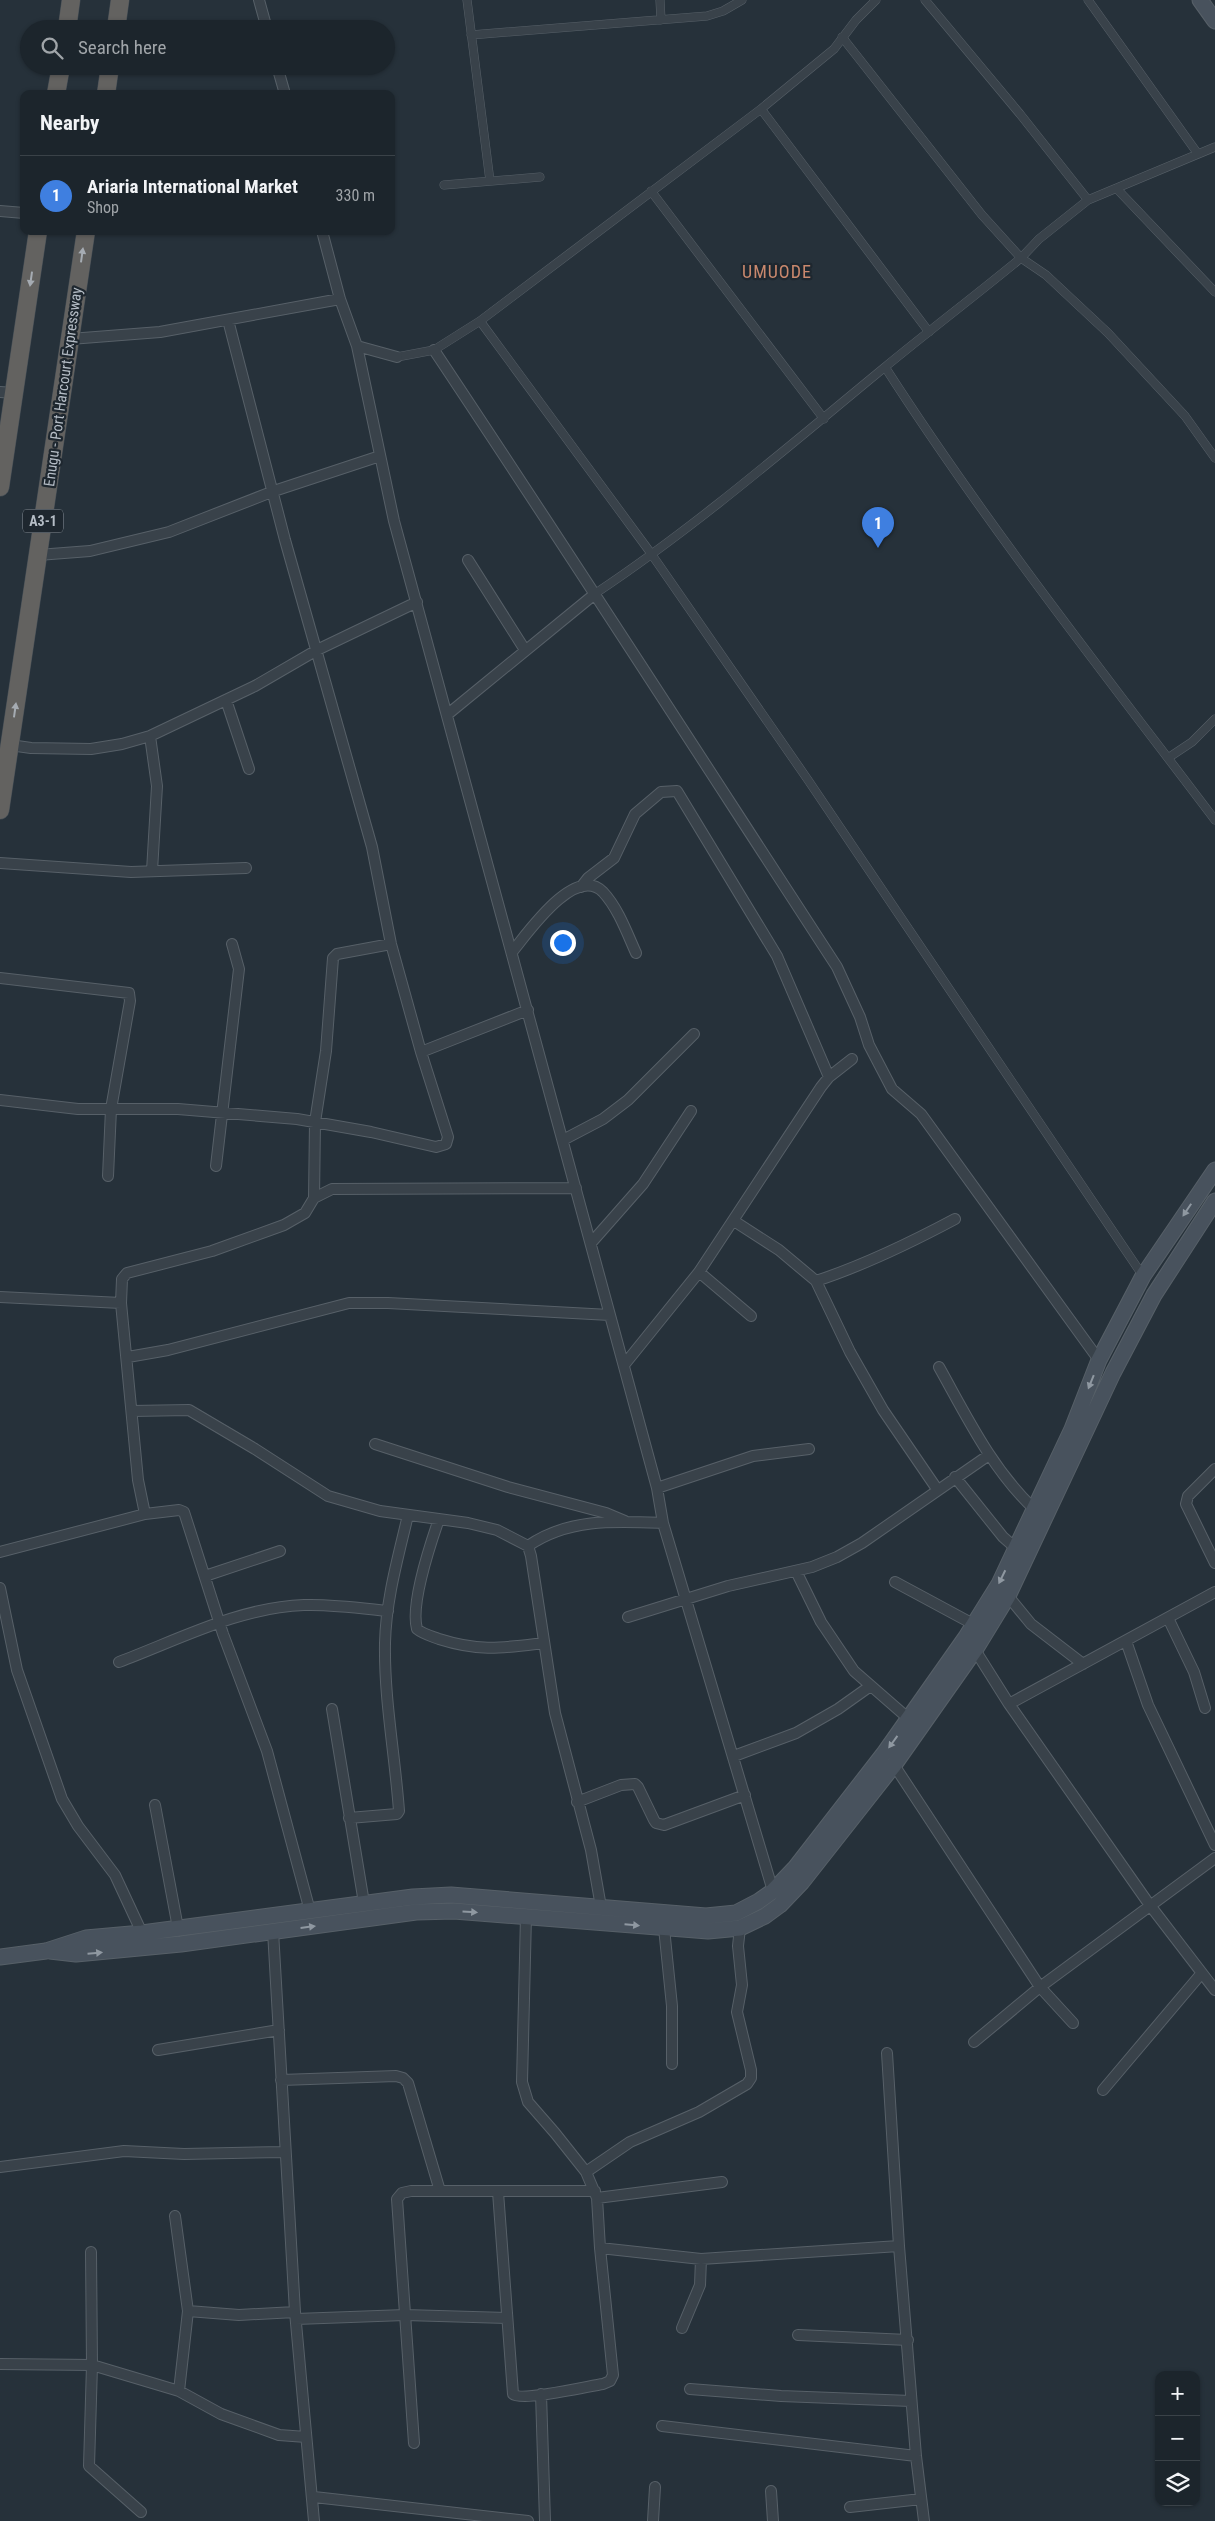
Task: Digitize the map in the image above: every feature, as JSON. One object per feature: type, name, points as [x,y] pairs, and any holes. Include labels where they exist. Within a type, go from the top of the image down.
[{"type":"highway","points":[[68,20],[71,0]]},
{"type":"highway","points":[[117,20],[120,0]]},
{"type":"highway","points":[[57,90],[59,75]]},
{"type":"highway","points":[[107,90],[109,75]]},
{"type":"highway","points":[[0,486],[7,392],[37,235]]},
{"type":"highway","name":"Enugu - Port Harcourt Expressway","points":[[0,810],[85,235]]},
{"type":"main road","points":[[1200,0],[1215,22]]},
{"type":"main road","points":[[0,1957],[46,1951],[86,1938],[142,1933],[413,1896],[451,1895],[706,1916],[736,1913],[773,1891],[844,1807],[909,1719],[999,1584],[1072,1428],[1099,1360],[1143,1276],[1215,1170]]},
{"type":"main road","points":[[46,1951],[76,1954],[94,1953],[416,1912],[454,1911],[708,1931],[740,1928],[780,1906],[802,1882],[894,1765],[975,1650],[1008,1596],[1113,1373],[1154,1295],[1215,1201]]},
{"type":"street","points":[[259,0],[265,20]]},
{"type":"street","points":[[467,0],[490,181]]},
{"type":"street","points":[[660,0],[661,20]]},
{"type":"street","points":[[471,35],[707,16],[723,11],[742,0]]},
{"type":"street","points":[[356,346],[397,357],[434,350],[480,320],[761,108],[834,49],[842,37],[876,0]]},
{"type":"street","points":[[924,0],[1020,114],[1088,200]]},
{"type":"street","points":[[1088,0],[1198,154]]},
{"type":"street","points":[[842,37],[982,215],[1022,258],[1046,275],[1108,333],[1185,416],[1215,458]]},
{"type":"street","points":[[280,75],[284,90]]},
{"type":"street","points":[[761,108],[929,332]]},
{"type":"street","points":[[448,714],[596,593],[653,556],[824,419],[885,367],[1022,258],[1039,239],[1088,200],[1215,147]]},
{"type":"street","points":[[444,185],[540,177]]},
{"type":"street","points":[[1118,189],[1215,292]]},
{"type":"street","points":[[651,191],[824,419]]},
{"type":"street","points":[[0,211],[20,213]]},
{"type":"street","points":[[323,235],[340,299],[356,346],[394,521],[624,1365],[657,1488],[663,1523],[773,1891]]},
{"type":"street","points":[[70,339],[160,332],[340,299]]},
{"type":"street","points":[[0,1100],[78,1109],[178,1109],[315,1122],[371,1132],[436,1147],[446,1144],[448,1138],[421,1052],[391,944],[372,847],[228,320]]},
{"type":"street","points":[[480,320],[653,556],[814,788],[1143,1276]]},
{"type":"street","points":[[434,350],[596,593],[837,967],[860,1017],[868,1045],[892,1089],[921,1114],[1099,1360]]},
{"type":"street","points":[[885,367],[948,460],[1215,820]]},
{"type":"street","points":[[38,555],[90,551],[161,534],[274,492],[380,456]]},
{"type":"street","points":[[468,560],[525,650]]},
{"type":"street","points":[[10,745],[91,749],[122,744],[150,736],[255,686],[317,650],[417,602]]},
{"type":"street","points":[[226,700],[249,769]]},
{"type":"street","points":[[1168,758],[1192,742],[1215,719]]},
{"type":"street","points":[[150,736],[157,786],[152,871]]},
{"type":"street","points":[[581,887],[588,878],[614,858],[635,814],[661,792],[677,791],[777,956],[829,1077]]},
{"type":"street","points":[[0,863],[152,871],[246,868]]},
{"type":"street","points":[[512,952],[568,891],[581,887],[592,887],[602,890],[613,906],[636,953]]},
{"type":"street","points":[[216,1166],[220,1113],[239,969],[232,944]]},
{"type":"street","points":[[145,1514],[138,1480],[128,1357],[121,1304],[122,1279],[127,1273],[212,1250],[284,1225],[305,1213],[314,1198],[315,1122],[326,1052],[333,958],[337,954],[391,944]]},
{"type":"street","points":[[0,978],[129,993],[130,1001],[111,1110],[108,1176]]},
{"type":"street","points":[[421,1052],[528,1010]]},
{"type":"street","points":[[563,1140],[603,1119],[628,1100],[694,1034]]},
{"type":"street","points":[[624,1365],[699,1272],[734,1221],[753,1188],[829,1077],[852,1059]]},
{"type":"street","points":[[591,1243],[643,1184],[691,1112]]},
{"type":"street","points":[[314,1198],[332,1189],[576,1188]]},
{"type":"street","points":[[816,1281],[850,1270],[901,1248],[955,1219]]},
{"type":"street","points":[[734,1221],[780,1250],[816,1281],[850,1352],[883,1410],[938,1489]]},
{"type":"street","points":[[699,1272],[751,1316]]},
{"type":"street","points":[[0,1297],[121,1304]]},
{"type":"street","points":[[128,1357],[168,1350],[349,1303],[388,1303],[610,1315]]},
{"type":"street","points":[[938,1367],[988,1455],[1017,1492],[1034,1509]]},
{"type":"street","points":[[132,1411],[189,1410],[255,1449],[328,1496],[380,1511],[468,1522],[497,1530],[528,1546],[555,1713],[591,1850],[601,1907]]},
{"type":"street","points":[[375,1444],[508,1487],[606,1513],[625,1521]]},
{"type":"street","points":[[657,1488],[753,1456],[809,1448]]},
{"type":"street","points":[[628,1617],[728,1586],[796,1571],[837,1557],[862,1543],[988,1455]]},
{"type":"street","points":[[1215,1469],[1188,1496],[1186,1504],[1215,1562]]},
{"type":"street","points":[[955,1477],[1003,1537],[1011,1544],[1020,1540]]},
{"type":"street","points":[[0,1552],[145,1514],[179,1510],[184,1512],[220,1623],[267,1751],[310,1911]]},
{"type":"street","points":[[349,1818],[397,1814],[399,1811],[386,1689],[388,1611],[389,1594],[408,1515]]},
{"type":"street","points":[[439,1519],[422,1569],[416,1619],[417,1629],[441,1640],[474,1648],[491,1649],[544,1643]]},
{"type":"street","points":[[528,1546],[551,1533],[581,1524],[625,1521],[663,1523]]},
{"type":"street","points":[[205,1576],[280,1551]]},
{"type":"street","points":[[796,1571],[821,1622],[854,1671],[869,1687],[909,1719]]},
{"type":"street","points":[[895,1582],[974,1624]]},
{"type":"street","points":[[0,1588],[17,1670],[62,1799],[78,1826],[115,1875],[142,1933]]},
{"type":"street","points":[[1009,1704],[1215,1592]]},
{"type":"street","points":[[1008,1596],[1031,1624],[1083,1664]]},
{"type":"street","points":[[119,1662],[220,1623],[261,1611],[303,1605],[334,1605],[388,1611]]},
{"type":"street","points":[[1168,1618],[1194,1672],[1205,1708]]},
{"type":"street","points":[[1126,1641],[1148,1705],[1215,1845]]},
{"type":"street","points":[[975,1650],[1009,1704],[1148,1904],[1215,1990]]},
{"type":"street","points":[[734,1756],[796,1733],[838,1709],[869,1687]]},
{"type":"street","points":[[332,1709],[364,1903]]},
{"type":"street","points":[[894,1765],[1040,1986],[1073,2023]]},
{"type":"street","points":[[577,1802],[621,1785],[635,1784],[654,1820],[664,1825],[745,1795]]},
{"type":"street","points":[[155,1805],[178,1928]]},
{"type":"street","points":[[974,2042],[1040,1986],[1148,1904],[1215,1858]]},
{"type":"street","points":[[498,2192],[513,2394],[520,2397],[603,2384],[610,2381],[613,2374],[596,2194],[586,2172],[528,2102],[522,2082],[526,1916]]},
{"type":"street","points":[[664,1928],[672,2006],[672,2064]]},
{"type":"street","points":[[586,2172],[630,2142],[699,2112],[747,2084],[751,2078],[751,2070],[737,2012],[742,1985],[738,1946],[740,1928]]},
{"type":"street","points":[[272,1931],[295,2316],[306,2437],[314,2497],[314,2521]]},
{"type":"street","points":[[1104,2090],[1201,1974]]},
{"type":"street","points":[[158,2050],[279,2030]]},
{"type":"street","points":[[887,2053],[899,2246],[916,2456],[924,2521]]},
{"type":"street","points":[[281,2080],[396,2076],[403,2078],[408,2083],[440,2191]]},
{"type":"street","points":[[0,2167],[124,2151],[184,2154],[284,2152]]},
{"type":"street","points":[[414,2443],[397,2198],[402,2193],[411,2191],[440,2191],[596,2194],[722,2182]]},
{"type":"street","points":[[175,2216],[188,2311],[179,2391]]},
{"type":"street","points":[[600,2248],[701,2259],[899,2246]]},
{"type":"street","points":[[91,2252],[92,2365],[89,2466],[141,2512]]},
{"type":"street","points":[[682,2328],[700,2285],[701,2259]]},
{"type":"street","points":[[188,2311],[238,2315],[405,2315],[507,2318]]},
{"type":"street","points":[[798,2335],[908,2340]]},
{"type":"street","points":[[0,2364],[92,2365],[179,2391],[221,2414],[279,2435],[306,2437]]},
{"type":"street","points":[[690,2389],[781,2396],[912,2401]]},
{"type":"street","points":[[541,2394],[545,2521]]},
{"type":"street","points":[[662,2426],[916,2456]]},
{"type":"street","points":[[653,2521],[655,2487]]},
{"type":"street","points":[[771,2491],[774,2521]]},
{"type":"street","points":[[314,2497],[528,2521]]},
{"type":"street","points":[[850,2508],[921,2498]]},
{"type":"place","name":"Ariaria International Market","points":[[878,548]]},
{"type":"district","name":"UMUODE","points":[[777,271]]}]
